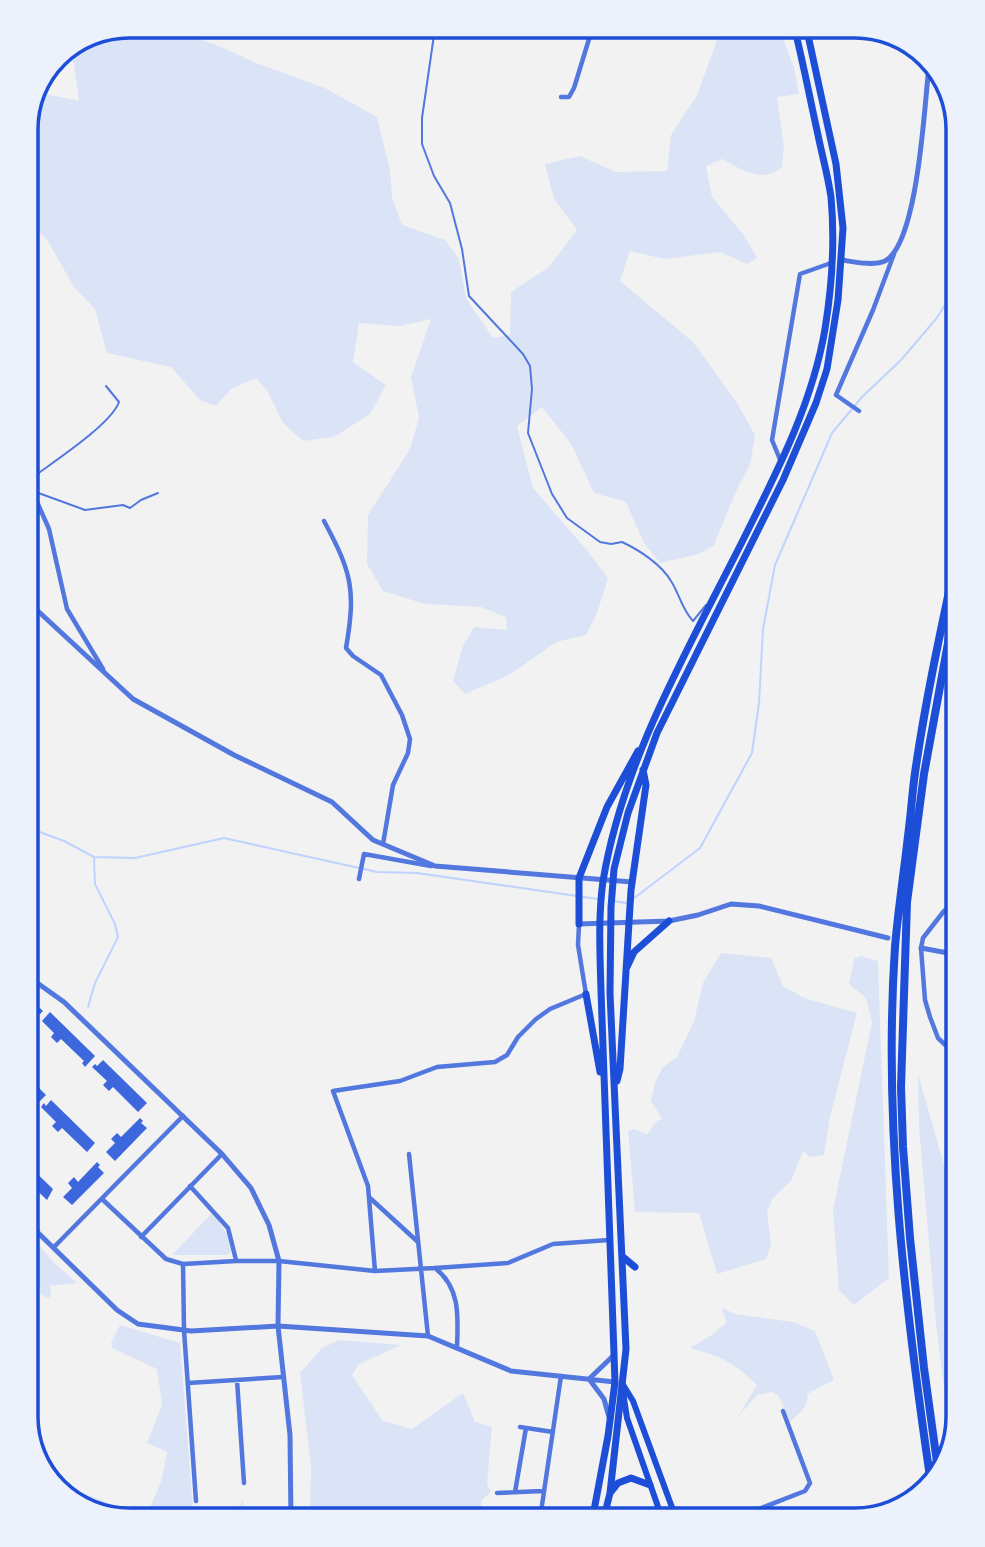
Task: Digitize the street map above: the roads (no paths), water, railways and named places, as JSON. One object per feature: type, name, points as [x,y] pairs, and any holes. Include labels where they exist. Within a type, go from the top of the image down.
[{"type":"highway","points":[[594,1508],[626,1349],[610,940],[615,848],[627,789],[651,729],[781,462],[806,401],[825,330],[832,263],[830,195],[797,39]]},
{"type":"highway","points":[[606,1508],[610,1493],[619,1382],[615,1354],[604,1087],[600,938],[603,884],[657,733],[783,480],[816,403],[827,369],[835,332],[843,228],[836,164],[809,39]]},
{"type":"highway","points":[[832,263],[842,260]]},
{"type":"highway","points":[[929,1471],[914,1368],[900,1238],[892,1086],[894,979],[915,772],[946,608]]},
{"type":"highway","points":[[936,1459],[911,1251],[901,1087],[907,902],[924,774],[946,654]]},
{"type":"highway","points":[[579,924],[579,882],[607,807],[651,729]]},
{"type":"highway","points":[[614,1088],[620,1069],[631,890],[646,785],[643,769]]},
{"type":"highway","points":[[625,971],[634,953],[669,921]]},
{"type":"highway","points":[[586,994],[604,1087]]},
{"type":"highway","points":[[610,1240],[622,1239]]},
{"type":"highway","points":[[623,1256],[635,1267]]},
{"type":"highway","points":[[610,1493],[618,1483],[631,1478],[650,1485]]},
{"type":"main road","points":[[619,1382],[627,1418],[658,1508]]},
{"type":"main road","points":[[619,1382],[633,1401],[672,1508]]},
{"type":"street","points":[[561,97],[569,97],[574,88],[589,39]]},
{"type":"street","points":[[858,410],[836,395],[837,387],[873,310],[911,214],[928,76]]},
{"type":"street","points":[[842,260],[883,262],[894,254]]},
{"type":"street","points":[[781,462],[772,440],[800,274],[832,263]]},
{"type":"street","points":[[39,507],[49,529],[66,609],[107,675]]},
{"type":"street","points":[[324,521],[348,572],[353,601],[346,648],[381,675],[402,715],[410,739],[408,753],[393,785],[383,844]]},
{"type":"street","points":[[39,612],[133,699],[234,755],[332,802],[373,840],[435,866]]},
{"type":"street","points":[[359,877],[364,854],[435,866],[579,882],[632,881]]},
{"type":"street","points":[[375,1271],[368,1186],[333,1091],[400,1081],[437,1067],[495,1062],[507,1055],[518,1037],[536,1019],[550,1009],[586,994],[578,945],[579,924],[669,921],[731,904],[759,906],[888,938]]},
{"type":"street","points":[[946,910],[923,938],[921,948],[925,1000],[938,1038],[946,1046]]},
{"type":"street","points":[[921,948],[946,953]]},
{"type":"street","points":[[39,984],[64,1002],[222,1154],[251,1188],[269,1225],[279,1261],[278,1326],[290,1436],[291,1508]]},
{"type":"street","points":[[54,1247],[183,1116]]},
{"type":"street","points":[[141,1237],[222,1154]]},
{"type":"street","points":[[410,1154],[428,1336]]},
{"type":"street","points":[[190,1186],[228,1228],[236,1261]]},
{"type":"street","points":[[369,1197],[418,1242]]},
{"type":"street","points":[[102,1199],[166,1259],[183,1264],[279,1261],[375,1271],[435,1268],[508,1263],[553,1244],[610,1240]]},
{"type":"street","points":[[39,1233],[117,1310],[138,1324],[184,1330],[278,1326],[428,1336],[511,1371],[619,1382]]},
{"type":"street","points":[[183,1264],[184,1330],[196,1501]]},
{"type":"street","points":[[435,1268],[445,1276],[453,1289],[458,1316],[457,1347]]},
{"type":"street","points":[[589,1378],[615,1354]]},
{"type":"street","points":[[541,1508],[561,1376]]},
{"type":"street","points":[[188,1383],[284,1377]]},
{"type":"street","points":[[589,1378],[604,1399],[610,1420]]},
{"type":"street","points":[[237,1380],[244,1483]]},
{"type":"street","points":[[761,1508],[805,1491],[810,1483],[783,1411]]},
{"type":"street","points":[[515,1492],[523,1428],[553,1432]]},
{"type":"street","points":[[497,1493],[543,1491]]},
{"type":"lane","points":[[435,39],[422,118],[422,144],[434,176],[450,203],[469,296],[523,354],[530,366],[532,389],[528,433],[552,494],[567,518],[600,542],[622,542],[655,564],[670,578],[685,612],[693,621],[720,587]]},
{"type":"lane","points":[[39,470],[96,429],[116,410],[119,402],[106,386]]},
{"type":"lane","points":[[39,494],[85,510],[123,505],[130,508],[158,493]]},
{"type":"waterway","points":[[633,899],[700,848],[752,753],[759,703],[763,629],[775,565],[832,433],[862,397],[901,360],[946,303]]},
{"type":"waterway","points":[[39,832],[94,857],[135,858],[224,838],[359,868]]},
{"type":"waterway","points":[[88,1007],[95,983],[118,937],[115,924],[95,884],[94,858]]},
{"type":"waterway","points":[[364,869],[417,873],[577,896]]},
{"type":"waterway","points":[[583,897],[598,899]]},
{"type":"waterway","points":[[614,901],[626,903]]}]
